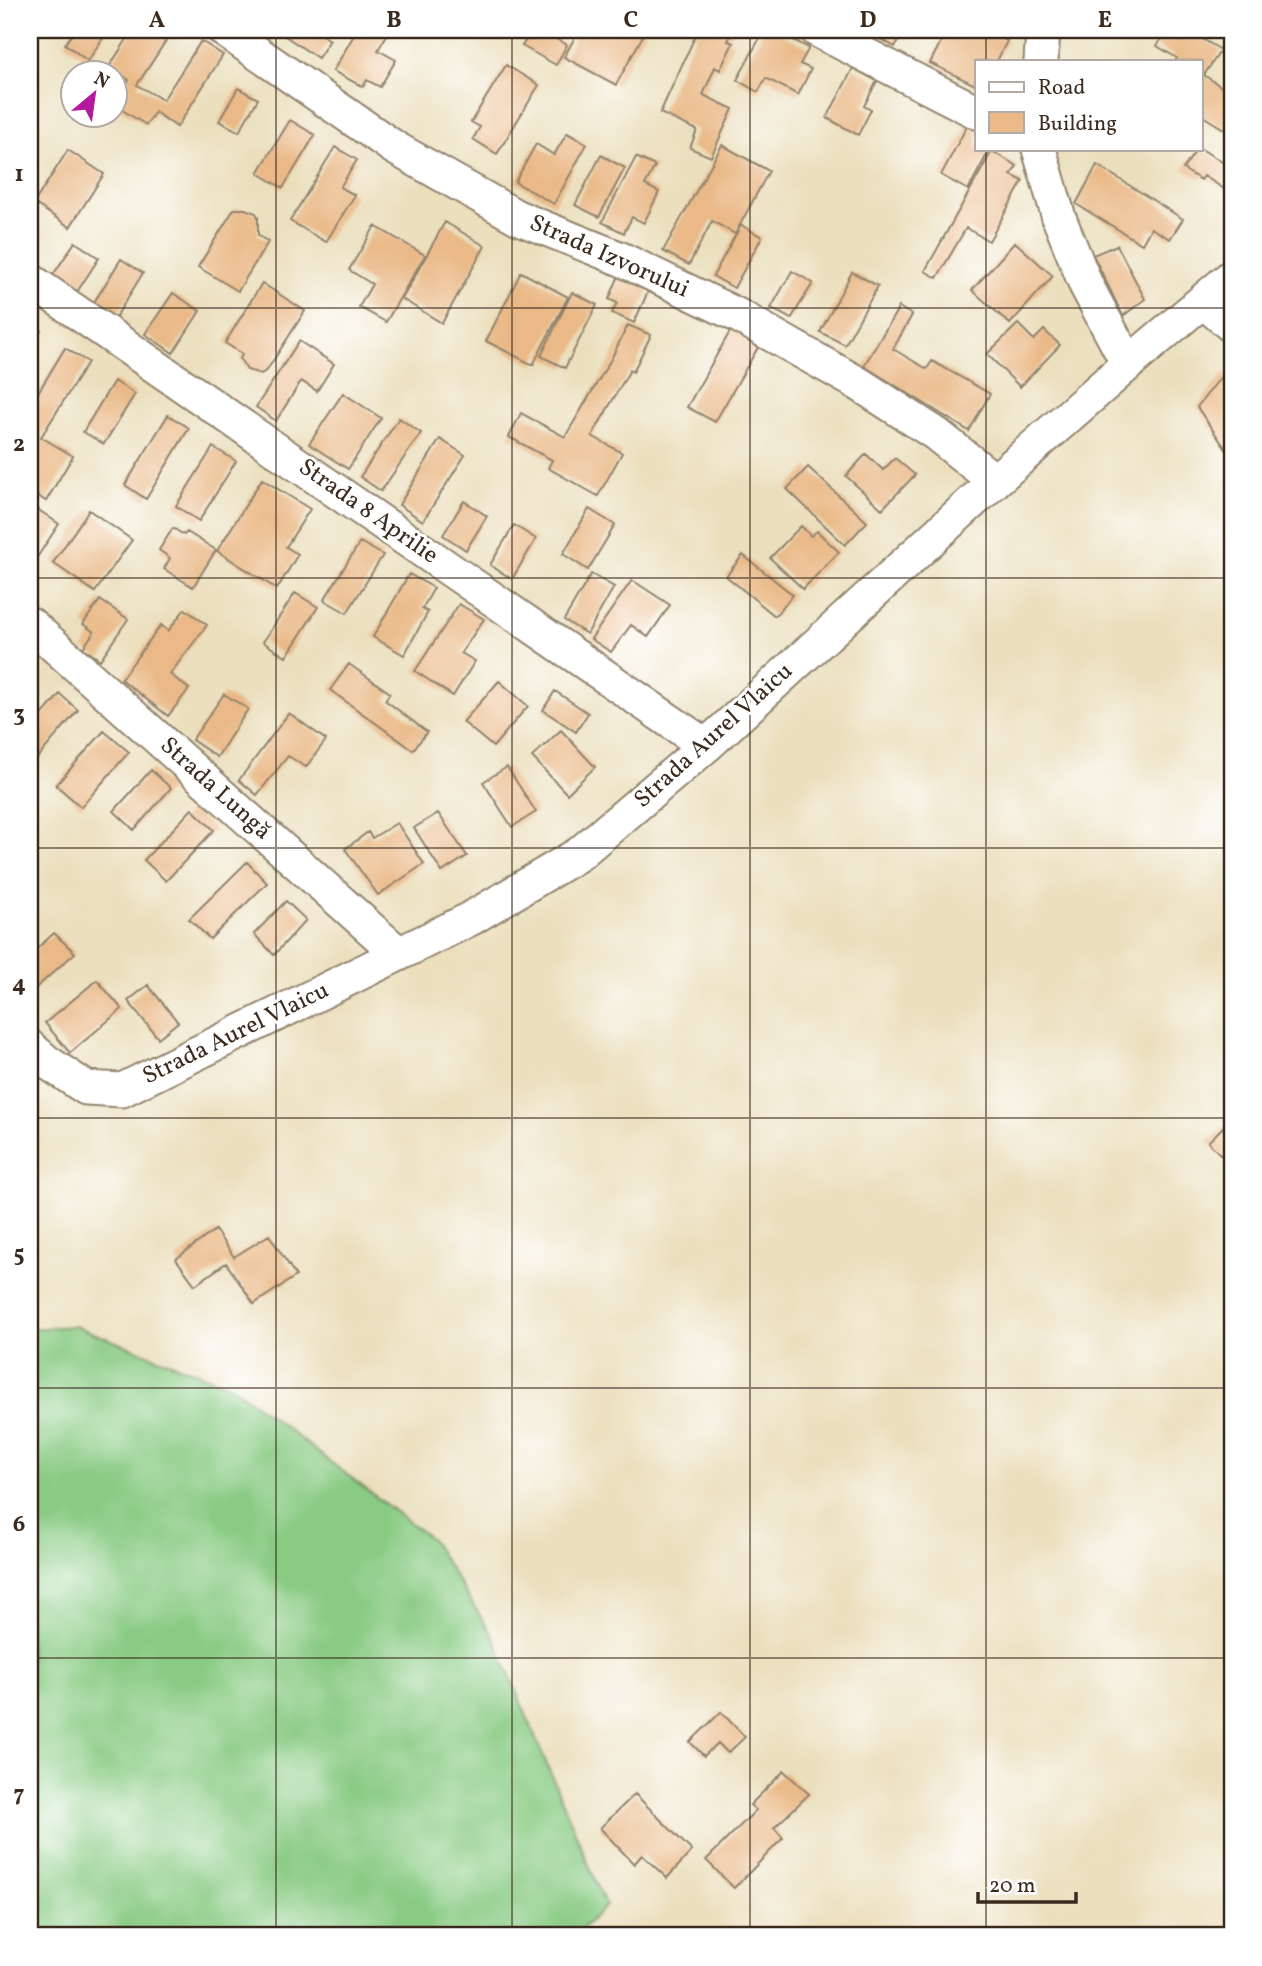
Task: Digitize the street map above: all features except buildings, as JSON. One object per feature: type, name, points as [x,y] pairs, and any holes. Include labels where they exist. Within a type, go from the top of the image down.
[{"type":"street","name":"Strada Izvorului","points":[[224,30],[395,148],[517,216],[621,259],[738,316],[859,384],[936,434],[995,481]]},
{"type":"street","points":[[817,30],[975,111]]},
{"type":"street","points":[[1041,60],[1043,30]]},
{"type":"street","points":[[1039,150],[1059,218],[1086,285],[1128,364]]},
{"type":"street","name":"Strada Aurel Vlaicu","points":[[30,1047],[86,1088],[122,1090],[470,919],[579,854],[706,746],[995,481],[1232,276]]},
{"type":"street","name":"Strada 8 Aprilie","points":[[30,279],[706,746]]},
{"type":"street","points":[[1204,302],[1232,326]]},
{"type":"street","name":"Strada Lungă","points":[[30,624],[399,954]]},
{"type":"green space","points":[[75,1326],[231,1386],[431,1539],[494,1638],[606,1906],[574,1936],[30,1936],[30,1329]]}]
